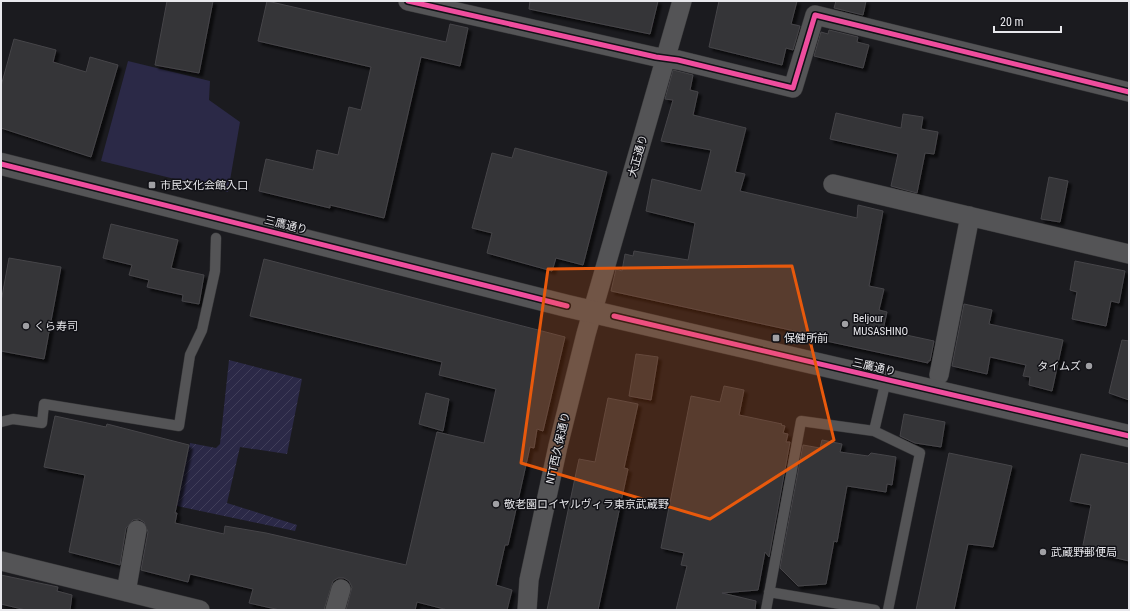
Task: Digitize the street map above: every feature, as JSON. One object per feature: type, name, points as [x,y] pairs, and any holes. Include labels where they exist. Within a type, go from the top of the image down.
[{"type":"main road","name":"三鷹通り","points":[[1,164],[593,312],[1129,436]]},
{"type":"street","points":[[408,1],[793,88],[815,15],[1129,92]]},
{"type":"street","name":"大正通り","points":[[593,312],[682,1]]},
{"type":"street","points":[[833,184],[1129,254]]},
{"type":"street","points":[[939,375],[970,216]]},
{"type":"street","name":"NTT西久保通り","points":[[527,610],[529,580],[558,446],[593,312]]},
{"type":"street","points":[[126,592],[137,530]]},
{"type":"street","points":[[1,561],[200,610]]},
{"type":"street","points":[[335,610],[341,589]]},
{"type":"lane","points":[[1,422],[13,419],[42,423],[44,404],[179,426],[190,355],[202,330],[214,271],[216,238]]},
{"type":"lane","points":[[874,431],[886,380]]},
{"type":"lane","points":[[766,610],[801,421],[874,431],[920,453],[888,610]]},
{"type":"lane","points":[[769,592],[875,610]]},
{"type":"highlighted area","points":[[792,266],[834,440],[710,519],[521,463],[548,269]]},
{"type":"shaded area","points":[[128,61],[210,81],[209,100],[240,122],[228,192],[101,161]]},
{"type":"shaded area","points":[[229,360],[302,379],[287,454],[240,447],[227,503],[297,525],[295,531],[177,506],[190,443],[216,448],[220,444]]},
{"type":"building","points":[[167,1],[213,1],[199,73],[155,65]]},
{"type":"building","points":[[267,1],[446,42],[450,24],[468,28],[460,66],[421,57],[384,218],[330,205],[330,208],[259,191],[266,159],[313,170],[317,150],[338,155],[349,107],[361,110],[371,67],[258,41]]},
{"type":"building","points":[[530,1],[658,1],[650,34],[529,9]]},
{"type":"building","points":[[719,1],[797,1],[791,24],[800,26],[793,50],[786,48],[782,65],[709,47]]},
{"type":"building","points":[[836,1],[866,1],[863,15],[834,8]]},
{"type":"building","points":[[829,30],[858,37],[857,42],[869,45],[863,68],[814,56],[821,32],[828,34]]},
{"type":"building","points":[[14,39],[56,50],[53,62],[86,72],[90,57],[118,65],[91,157],[1,128],[1,86]]},
{"type":"building","points":[[673,70],[693,75],[690,90],[698,92],[693,115],[746,128],[735,172],[745,174],[740,191],[857,218],[858,205],[883,211],[869,286],[884,289],[879,310],[887,312],[883,330],[934,341],[930,361],[928,361],[928,363],[803,336],[804,333],[611,291],[616,269],[622,271],[625,254],[633,256],[634,251],[688,260],[695,223],[646,211],[652,179],[701,191],[711,150],[661,141],[673,100],[665,99]]},
{"type":"building","points":[[836,113],[901,128],[903,114],[923,117],[921,129],[938,132],[934,154],[925,153],[917,193],[891,186],[898,154],[830,139]]},
{"type":"building","points":[[515,148],[607,172],[583,265],[556,258],[552,271],[487,253],[492,233],[472,228],[492,153],[512,158]]},
{"type":"building","points":[[1049,177],[1068,181],[1060,222],[1041,219]]},
{"type":"building","points":[[111,224],[178,240],[171,268],[204,275],[199,304],[182,301],[183,295],[147,287],[149,280],[129,275],[132,265],[103,258]]},
{"type":"building","name":"くら寿司","points":[[9,258],[61,267],[44,359],[1,351],[1,302]]},
{"type":"building","points":[[264,259],[565,337],[543,431],[537,429],[534,448],[530,447],[508,545],[505,545],[496,585],[512,590],[507,610],[448,610],[417,602],[415,610],[346,610],[352,587],[349,581],[344,578],[338,578],[333,581],[324,610],[280,610],[249,603],[253,589],[190,574],[188,582],[141,570],[148,532],[144,522],[139,519],[133,520],[126,528],[120,565],[69,552],[85,475],[44,467],[55,416],[106,427],[107,424],[189,445],[175,513],[177,513],[175,523],[224,534],[225,526],[266,533],[406,565],[437,432],[484,443],[496,389],[439,375],[442,362],[250,316]]},
{"type":"building","points":[[1075,261],[1125,271],[1119,303],[1111,301],[1106,326],[1072,319],[1077,292],[1070,290]]},
{"type":"building","points":[[964,304],[992,310],[989,324],[1063,340],[1052,391],[1029,385],[1030,377],[1023,376],[1026,365],[990,357],[987,374],[952,366]]},
{"type":"building","points":[[1122,340],[1129,341],[1129,400],[1109,393]]},
{"type":"building","points":[[636,354],[658,357],[651,400],[629,396]]},
{"type":"building","points":[[724,386],[744,390],[739,415],[782,424],[781,425],[785,426],[783,433],[788,434],[786,442],[790,442],[769,557],[765,552],[758,590],[722,593],[756,601],[755,610],[676,610],[687,566],[681,565],[684,553],[661,548],[691,396],[720,402]]},
{"type":"building","points":[[426,393],[449,399],[443,431],[419,424]]},
{"type":"building","points":[[608,398],[638,404],[624,468],[628,469],[598,610],[547,610],[579,459],[595,462]]},
{"type":"building","points":[[904,414],[945,422],[941,447],[915,443],[900,436]]},
{"type":"building","points":[[822,440],[842,444],[840,452],[868,456],[871,453],[896,457],[892,485],[887,484],[886,492],[847,486],[837,542],[834,541],[826,584],[798,586],[780,568],[803,445],[820,448]]},
{"type":"building","points":[[949,453],[1012,466],[993,547],[968,544],[954,610],[916,610]]},
{"type":"building","points":[[1081,454],[1129,464],[1129,561],[1082,550],[1091,505],[1070,501]]},
{"type":"building","points":[[1,575],[58,587],[57,591],[72,595],[70,610],[26,610],[1,604]]},
{"type":"cycle path","points":[[408,1],[656,57],[678,60],[793,88],[815,15],[1129,92]]},
{"type":"cycle path","points":[[1,164],[567,306]]},
{"type":"cycle path","points":[[614,316],[1129,436]]},
{"type":"place","name":"市民文化会館入口","points":[[152,185]]},
{"type":"place","name":"Beljour MUSASHINO","points":[[845,324]]},
{"type":"place","name":"くら寿司","points":[[26,326]]},
{"type":"place","name":"保健所前","points":[[776,338]]},
{"type":"place","name":"タイムズ","points":[[1089,366]]},
{"type":"place","name":"敬老園ロイヤルヴィラ東京武蔵野","points":[[496,504]]},
{"type":"place","name":"武蔵野郵便局","points":[[1043,552]]}]
